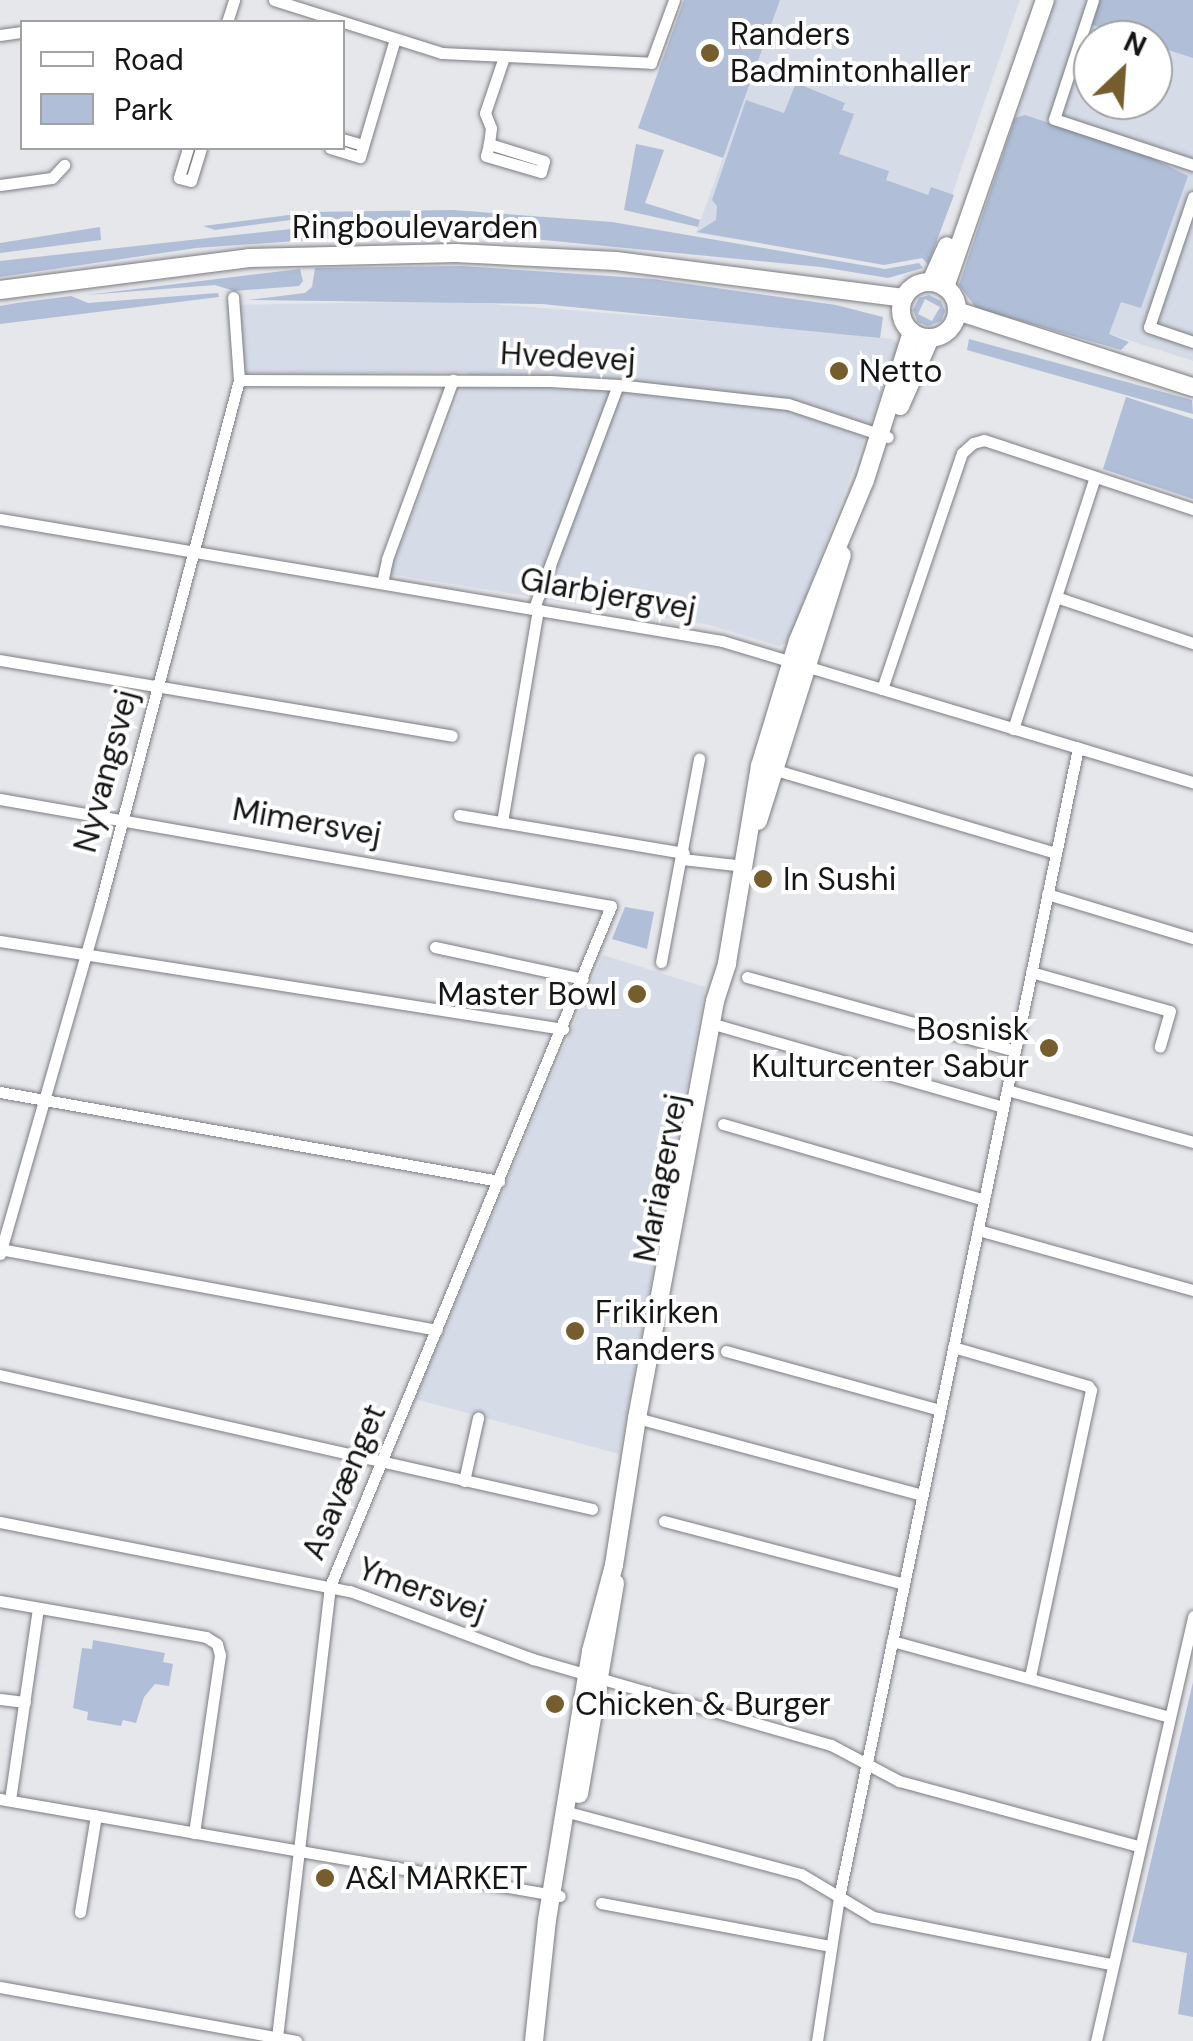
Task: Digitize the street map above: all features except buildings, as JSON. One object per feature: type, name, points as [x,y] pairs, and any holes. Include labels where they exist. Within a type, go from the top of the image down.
[{"type":"street","points":[[274,0],[337,20]]},
{"type":"street","points":[[345,23],[442,53],[651,63],[674,0]]},
{"type":"street","points":[[1034,0],[938,285],[955,317],[1193,387]]},
{"type":"street","points":[[938,285],[1045,0]]},
{"type":"street","points":[[1093,0],[1054,119],[1193,165]]},
{"type":"street","points":[[338,150],[360,156],[396,39]]},
{"type":"street","points":[[489,144],[491,128],[484,113],[504,57]]},
{"type":"street","points":[[345,140],[363,146]]},
{"type":"street","points":[[187,150],[180,178],[191,181],[200,150]]},
{"type":"street","points":[[0,186],[52,178],[64,165]]},
{"type":"street","points":[[1193,196],[1149,327],[1193,342]]},
{"type":"street","name":"Ringboulevarden","points":[[0,290],[156,267],[354,252],[616,261],[830,290],[902,306]]},
{"type":"street","points":[[938,285],[913,287],[902,306],[921,335],[942,335],[955,317]]},
{"type":"street","name":"Nyvangsvej","points":[[1,1251],[48,1097],[239,380],[233,297]]},
{"type":"street","name":"Mariagervej","points":[[531,2041],[594,1677],[600,1606],[614,1566],[749,845],[798,663],[835,578],[843,539],[921,335]]},
{"type":"street","name":"Hvedevej","points":[[239,380],[453,380],[618,386],[778,402],[883,435]]},
{"type":"street","points":[[382,583],[386,559],[453,380]]},
{"type":"street","points":[[502,822],[536,608],[618,386]]},
{"type":"street","points":[[882,689],[966,448],[984,440],[1193,510]]},
{"type":"street","points":[[1013,729],[1094,477]]},
{"type":"street","name":"Glarbjergvej","points":[[0,519],[722,642],[1193,782]]},
{"type":"street","points":[[1056,597],[1193,643]]},
{"type":"street","points":[[0,660],[452,736]]},
{"type":"street","points":[[817,2041],[839,1896],[1078,748]]},
{"type":"street","points":[[661,962],[699,760]]},
{"type":"street","points":[[767,768],[1056,853]]},
{"type":"street","name":"Mimersvej","points":[[0,799],[604,902]]},
{"type":"street","points":[[459,815],[736,865]]},
{"type":"street","points":[[1048,894],[1193,938]]},
{"type":"street","name":"Asavænget","points":[[277,2038],[330,1586],[611,912],[611,906],[604,902]]},
{"type":"street","points":[[0,942],[562,1029]]},
{"type":"street","points":[[436,946],[583,979]]},
{"type":"street","points":[[1031,972],[1170,1011],[1160,1047]]},
{"type":"street","points":[[747,977],[1015,1051]]},
{"type":"street","points":[[716,1024],[1003,1107]]},
{"type":"street","points":[[1007,1090],[1193,1142]]},
{"type":"street","points":[[0,1092],[48,1097],[499,1182]]},
{"type":"street","points":[[723,1124],[984,1200]]},
{"type":"street","points":[[978,1230],[1193,1290]]},
{"type":"street","points":[[1,1251],[437,1330]]},
{"type":"street","points":[[953,1348],[1092,1390],[1030,1678]]},
{"type":"street","points":[[726,1350],[940,1410]]},
{"type":"street","points":[[0,1375],[592,1509]]},
{"type":"street","points":[[464,1481],[478,1418]]},
{"type":"street","points":[[642,1419],[922,1495]]},
{"type":"street","points":[[664,1521],[904,1584]]},
{"type":"street","name":"Ymersvej","points":[[0,1522],[330,1586],[452,1632],[831,1745],[899,1781],[1139,1846]]},
{"type":"street","points":[[0,1601],[206,1637],[217,1644],[220,1654],[194,1833]]},
{"type":"street","points":[[38,1608],[5,1800],[556,1896]]},
{"type":"street","points":[[1096,2041],[1193,1616]]},
{"type":"street","points":[[892,1641],[1169,1716]]},
{"type":"street","points":[[0,1699],[24,1702]]},
{"type":"street","points":[[570,1812],[801,1874],[873,1917],[1111,1964]]},
{"type":"street","points":[[80,1912],[96,1816]]},
{"type":"street","points":[[600,1903],[831,1946]]},
{"type":"street","points":[[0,1987],[296,2041]]},
{"type":"shaded area","points":[[780,0],[1020,0],[930,258],[883,262],[696,233]]},
{"type":"shaded area","points":[[1055,0],[1193,0],[1193,361],[1029,308],[984,213]]},
{"type":"shaded area","points":[[454,301],[747,324],[892,339],[899,345],[789,642],[779,646],[709,625],[389,574],[468,372],[234,373],[226,305]]},
{"type":"shaded area","points":[[603,955],[705,987],[619,1454],[415,1399]]},
{"type":"green space","points":[[684,0],[780,0],[723,158],[638,128]]},
{"type":"green space","points":[[1099,0],[1193,0],[1193,58],[1173,52],[1173,20],[1093,20]]},
{"type":"green space","points":[[796,83],[845,103],[842,110],[854,114],[839,154],[889,171],[886,180],[928,195],[931,187],[954,195],[928,264],[922,258],[884,265],[697,232],[716,220],[717,206],[712,200],[746,100],[784,113]]},
{"type":"green space","points":[[1025,115],[1148,156],[1188,176],[1141,308],[1121,302],[1109,334],[1129,342],[1121,350],[976,308],[959,285],[1015,118]]},
{"type":"green space","points":[[636,144],[664,150],[645,203],[700,220],[698,227],[624,210]]},
{"type":"green space","points":[[453,210],[612,222],[885,269],[919,263],[923,268],[888,278],[821,267],[461,232],[450,222],[306,218],[215,230],[203,226],[312,212]]},
{"type":"green space","points":[[100,227],[101,240],[0,253],[0,243]]},
{"type":"green space","points":[[300,228],[409,229],[409,233],[196,248],[0,277],[0,261]]},
{"type":"green space","points":[[462,266],[653,279],[836,305],[883,317],[880,338],[542,304],[248,300],[305,293],[312,287],[315,268]]},
{"type":"green space","points":[[300,269],[303,281],[299,286],[234,291],[215,285],[86,295]]},
{"type":"green space","points":[[218,293],[219,297],[0,324],[0,306],[17,303],[71,296],[88,303]]},
{"type":"green space","points":[[929,295],[941,301],[945,311],[941,321],[928,326],[918,322],[913,310],[919,298]],"holes":[[[925,299],[940,307],[932,321],[918,314]]]},
{"type":"green space","points":[[969,339],[1192,400],[1193,414],[967,350]]},
{"type":"green space","points":[[1126,397],[1193,419],[1193,499],[1103,469]]},
{"type":"green space","points":[[625,907],[654,912],[647,949],[612,939]]},
{"type":"green space","points":[[93,1640],[165,1653],[163,1662],[173,1664],[169,1686],[155,1684],[144,1697],[136,1723],[123,1720],[121,1726],[87,1720],[88,1712],[73,1708],[82,1648],[92,1649]]},
{"type":"green space","points":[[1193,1682],[1193,2017],[1178,2014],[1187,1953],[1132,1942]]},
{"type":"place","name":"Randers Badmintonhaller","points":[[710,53]]},
{"type":"place","name":"Netto","points":[[839,371]]},
{"type":"place","name":"In Sushi","points":[[763,879]]},
{"type":"place","name":"Master Bowl","points":[[637,994]]},
{"type":"place","name":"Bosnisk Kulturcenter Sabur","points":[[1049,1048]]},
{"type":"place","name":"Frikirken Randers","points":[[575,1331]]},
{"type":"place","name":"Chicken & Burger","points":[[555,1704]]},
{"type":"place","name":"A&I MARKET","points":[[325,1878]]}]
